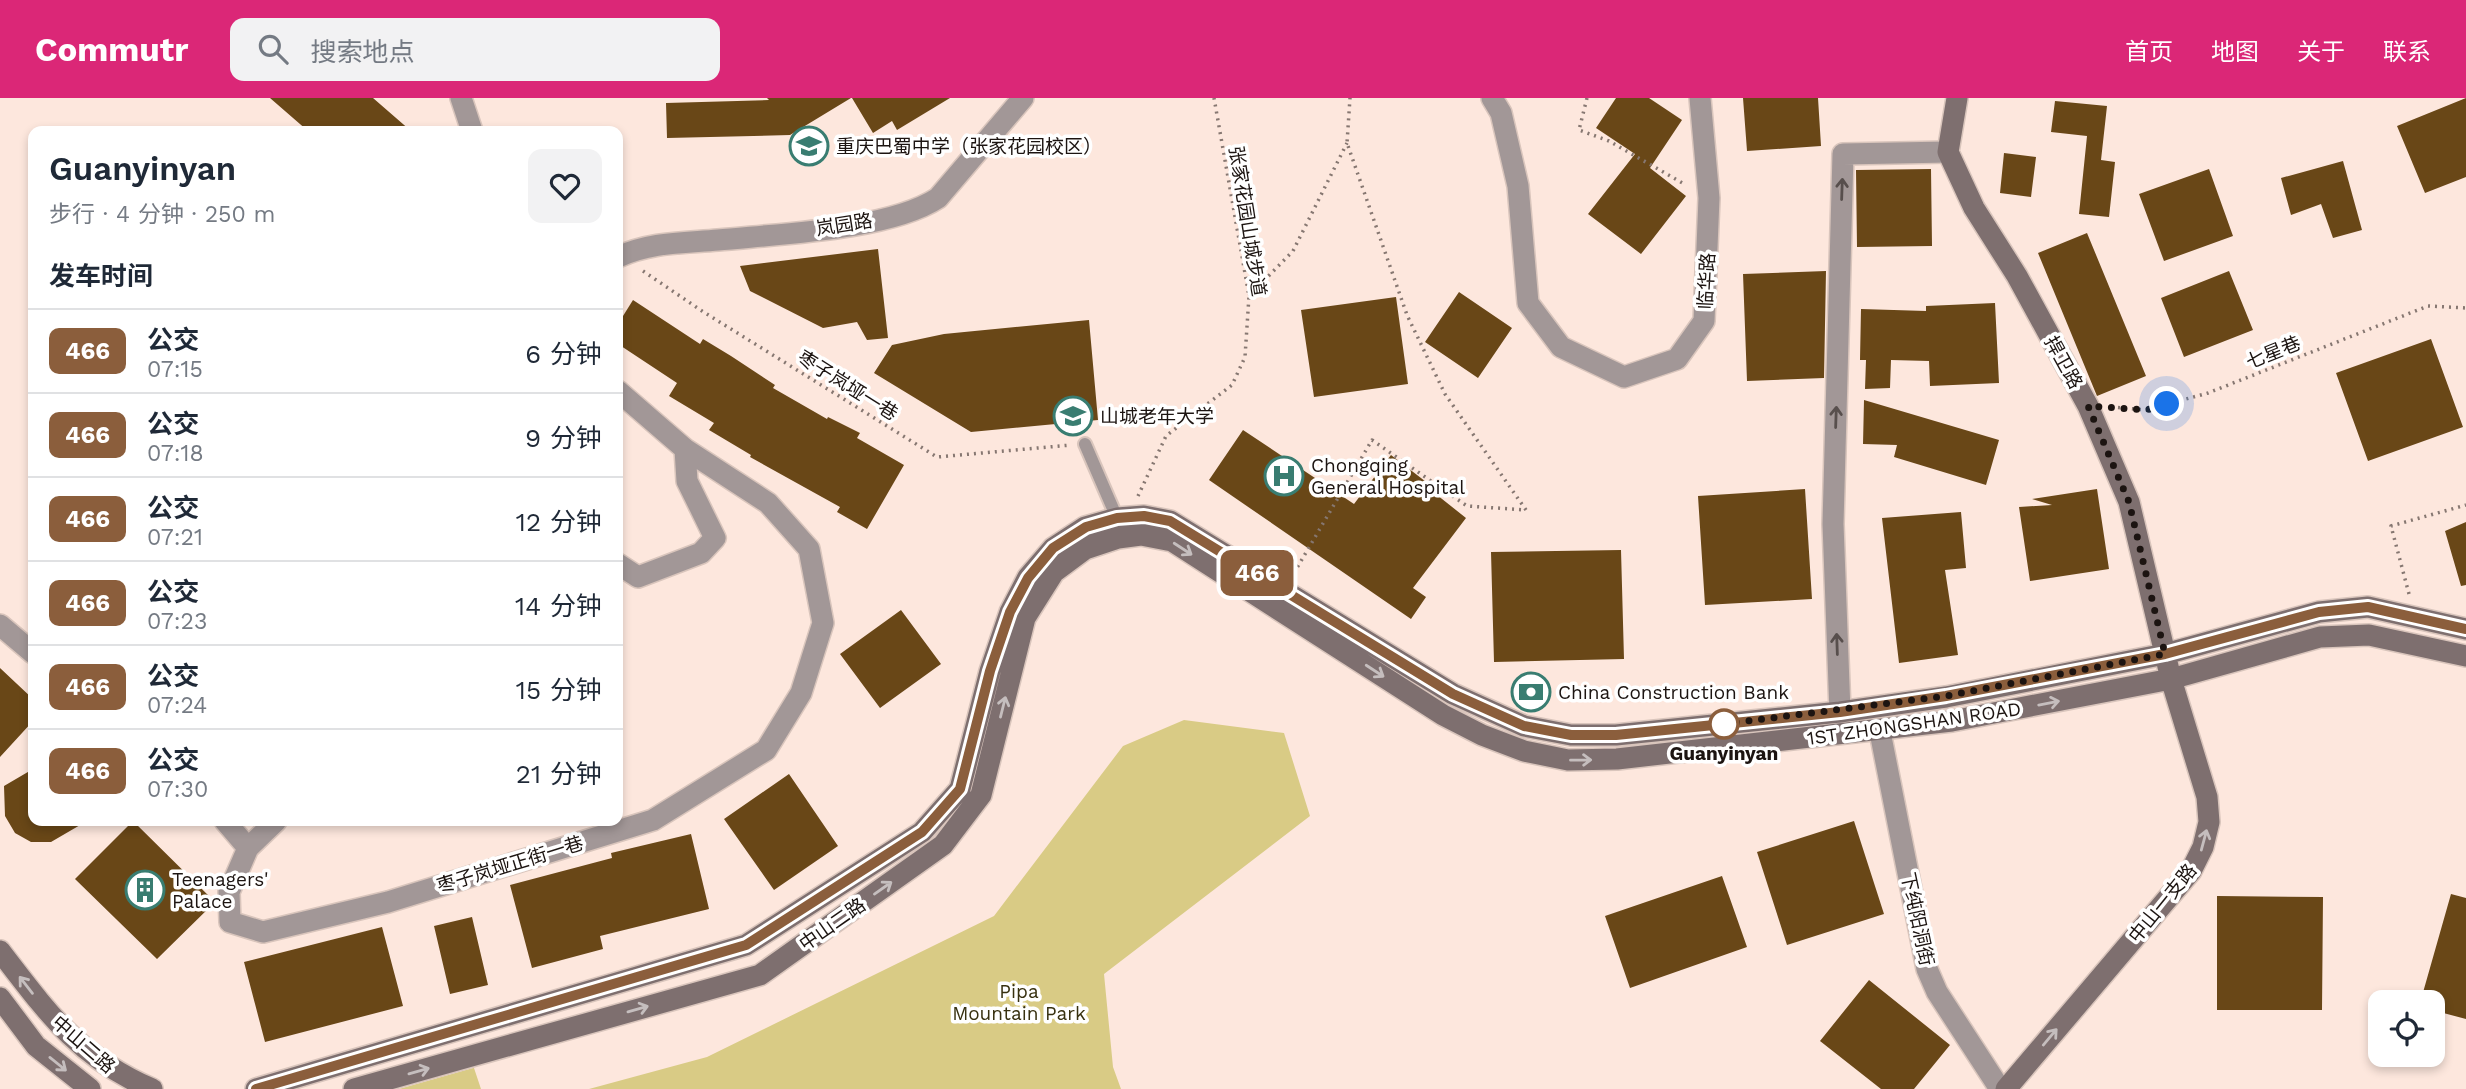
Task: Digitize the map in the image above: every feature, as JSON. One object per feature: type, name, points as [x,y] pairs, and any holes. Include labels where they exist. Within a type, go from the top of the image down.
[{"type":"main road","points":[[1948,152],[1957,98]]},
{"type":"main road","name":"捍卫路","points":[[1948,152],[1974,208],[2017,276],[2088,406],[2129,502],[2171,679]]},
{"type":"main road","name":"1ST ZHONGSHAN ROAD","points":[[1121,524],[1156,517],[1170,521],[1453,694],[1524,726],[1571,735],[1616,735],[1840,712],[1946,696],[2165,654],[2319,612],[2368,607],[2466,629]]},
{"type":"main road","name":"1ST ZHONGSHAN ROAD","points":[[1121,524],[1141,536],[1172,541],[1443,715],[1524,751],[1568,760],[1618,760],[1880,732],[1952,721],[2171,679],[2320,637],[2369,635],[2466,656]]},
{"type":"main road","name":"中山二路","points":[[256,1089],[746,945],[922,832],[960,789],[990,671],[1018,593],[1053,548],[1086,527],[1121,524]]},
{"type":"main road","name":"中山二路","points":[[354,1089],[761,975],[943,845],[981,795],[1025,618],[1054,572],[1121,524]]},
{"type":"main road","name":"中山一支路","points":[[2006,1089],[2191,871],[2203,847],[2209,822],[2207,797],[2171,679]]},
{"type":"main road","name":"中山二路","points":[[0,951],[62,1030],[120,1075],[152,1089]]},
{"type":"main road","name":"中山二路","points":[[0,998],[36,1046],[90,1089]]},
{"type":"street","points":[[461,98],[470,126]]},
{"type":"street","name":"岚园路","points":[[623,255],[655,244],[840,227],[924,207],[938,198],[1023,98]]},
{"type":"street","name":"临华路","points":[[1492,98],[1501,113],[1518,186],[1528,303],[1561,347],[1624,377],[1677,359],[1704,321],[1710,198],[1700,98]]},
{"type":"street","points":[[1840,712],[1833,524],[1843,154],[1948,152]]},
{"type":"street","name":"枣子岚垭正街一巷","points":[[248,848],[229,892],[230,922],[263,932],[388,902],[653,820],[766,750],[801,693],[822,623],[809,549],[768,503],[685,449],[623,395]]},
{"type":"street","points":[[623,567],[638,577],[702,554],[715,538],[687,481],[685,449]]},
{"type":"street","points":[[0,625],[28,649]]},
{"type":"street","name":"下纯阳洞街","points":[[1880,732],[1927,969],[1937,992],[2000,1089]]},
{"type":"street","points":[[229,826],[248,848],[271,826]]},
{"type":"lane","points":[[1085,444],[1121,524]]},
{"type":"path","name":"张家花园山城步道","points":[[1121,524],[1166,436],[1232,384],[1245,357],[1249,296],[1214,98]]},
{"type":"path","points":[[1249,296],[1293,251],[1346,142],[1350,98]]},
{"type":"path","points":[[1587,98],[1579,131],[1609,141],[1710,198]]},
{"type":"path","points":[[1284,589],[1372,440],[1467,506],[1526,510],[1445,394],[1407,315],[1346,142]]},
{"type":"path","name":"枣子岚垭一巷","points":[[623,258],[702,311],[937,457],[1085,444]]},
{"type":"path","name":"七星巷","points":[[2088,406],[2146,410],[2208,393],[2428,306],[2466,308]]},
{"type":"path","points":[[2415,616],[2391,526],[2466,505]]},
{"type":"green space","name":"Pipa Mountain Park","points":[[1184,720],[1284,733],[1310,816],[1104,974],[1113,1067],[1121,1089],[589,1089],[707,1057],[994,916],[1123,746]]},
{"type":"green space","points":[[473,1068],[481,1089],[399,1089]]},
{"type":"building","points":[[270,98],[373,98],[405,126],[302,126]]},
{"type":"building","points":[[767,98],[851,98],[790,135],[667,138],[666,103],[769,100]]},
{"type":"building","points":[[852,98],[950,98],[897,130],[892,121],[873,133]]},
{"type":"building","points":[[1616,98],[1649,98],[1682,120],[1650,168],[1686,196],[1641,254],[1588,214],[1635,154],[1596,128]]},
{"type":"building","points":[[1743,98],[1818,98],[1821,146],[1747,151]]},
{"type":"building","points":[[2466,98],[2466,177],[2425,193],[2397,126]]},
{"type":"building","points":[[2055,101],[2107,106],[2101,160],[2115,162],[2109,217],[2079,214],[2087,136],[2051,132]]},
{"type":"building","points":[[2004,153],[2036,157],[2031,197],[2000,193]]},
{"type":"building","points":[[2343,161],[2362,230],[2333,238],[2321,204],[2291,215],[2281,178]]},
{"type":"building","points":[[1931,169],[1932,246],[1857,247],[1856,170]]},
{"type":"building","points":[[2209,169],[2233,236],[2164,261],[2139,194]]},
{"type":"building","points":[[2087,233],[2146,376],[2097,396],[2038,253]]},
{"type":"building","points":[[878,249],[888,338],[867,340],[857,322],[823,328],[750,291],[740,266]]},
{"type":"building","points":[[1826,271],[1824,378],[1747,381],[1743,274]]},
{"type":"building","points":[[2229,271],[2253,330],[2184,357],[2161,298]]},
{"type":"building","points":[[1459,292],[1512,328],[1478,378],[1425,342]]},
{"type":"building","points":[[1396,297],[1408,384],[1314,397],[1301,310]]},
{"type":"building","points":[[633,300],[700,344],[703,339],[731,356],[775,385],[773,388],[827,419],[828,417],[860,433],[857,438],[904,465],[867,529],[837,512],[840,507],[750,457],[751,455],[709,430],[714,423],[669,396],[677,383],[623,347],[623,316]]},
{"type":"building","points":[[1995,303],[1999,383],[1930,386],[1929,361],[1891,360],[1890,388],[1865,389],[1866,360],[1860,360],[1861,309],[1926,311],[1926,306]]},
{"type":"building","points":[[1089,320],[1098,420],[971,432],[874,373],[892,345],[944,334]]},
{"type":"building","points":[[2431,339],[2463,427],[2368,461],[2336,373]]},
{"type":"building","points":[[1864,400],[1999,440],[1986,485],[1894,457],[1897,445],[1863,444]]},
{"type":"building","points":[[1243,430],[1354,504],[1391,455],[1434,488],[1432,491],[1466,518],[1413,588],[1426,597],[1411,619],[1209,480]]},
{"type":"building","points":[[1805,489],[1812,599],[1705,605],[1698,496]]},
{"type":"building","points":[[2097,489],[2109,569],[2030,581],[2019,507],[2052,505],[2032,499]]},
{"type":"building","points":[[1961,512],[1966,568],[1945,570],[1958,655],[1899,663],[1882,518]]},
{"type":"building","points":[[2466,522],[2466,585],[2461,586],[2445,531]]},
{"type":"building","points":[[1621,550],[1624,659],[1494,662],[1491,552]]},
{"type":"building","points":[[901,610],[941,664],[880,708],[840,654]]},
{"type":"building","points":[[0,668],[28,694],[28,726],[0,757]]},
{"type":"building","points":[[28,772],[28,826],[78,826],[51,842],[31,842],[15,833],[5,816],[4,786]]},
{"type":"building","points":[[789,774],[838,846],[774,890],[724,819]]},
{"type":"building","points":[[1854,821],[1884,914],[1787,945],[1757,852]]},
{"type":"building","name":"Teenagers' Palace","points":[[128,826],[138,826],[215,902],[157,959],[75,879]]},
{"type":"building","points":[[691,834],[709,909],[600,936],[603,949],[532,968],[510,885],[612,858],[611,853]]},
{"type":"building","points":[[1722,876],[1747,947],[1630,988],[1605,916]]},
{"type":"building","points":[[2451,894],[2466,898],[2466,1019],[2445,1013],[2445,990],[2424,990]]},
{"type":"building","points":[[2217,896],[2323,897],[2322,1010],[2217,1010]]},
{"type":"building","points":[[472,917],[488,985],[450,994],[434,926]]},
{"type":"building","points":[[382,927],[403,1006],[265,1042],[244,962]]},
{"type":"building","points":[[1869,980],[1950,1045],[1914,1089],[1881,1089],[1820,1041]]},
{"type":"bus line","name":"466","points":[[256,1089],[746,945],[922,832],[960,789],[990,671],[1018,593],[1053,548],[1086,527],[1117,518],[1144,516],[1170,521],[1453,694],[1489,713],[1524,726],[1571,735],[1616,735],[1840,712],[1946,696],[2165,654],[2319,612],[2368,607],[2466,629]]},
{"type":"place","name":"重庆巴蜀中学（张家花园校区）","points":[[809,146]]},
{"type":"place","name":"山城老年大学","points":[[1073,416]]},
{"type":"place","name":"Chongqing General Hospital","points":[[1284,476]]},
{"type":"place","name":"China Construction Bank","points":[[1531,692]]},
{"type":"place","name":"Guanyinyan","points":[[1724,724]]},
{"type":"place","name":"Teenagers' Palace","points":[[145,890]]},
{"type":"route","points":[[1724,724],[1840,712],[1946,696],[2165,654],[2129,502],[2088,406],[2146,410],[2167,404]]}]
